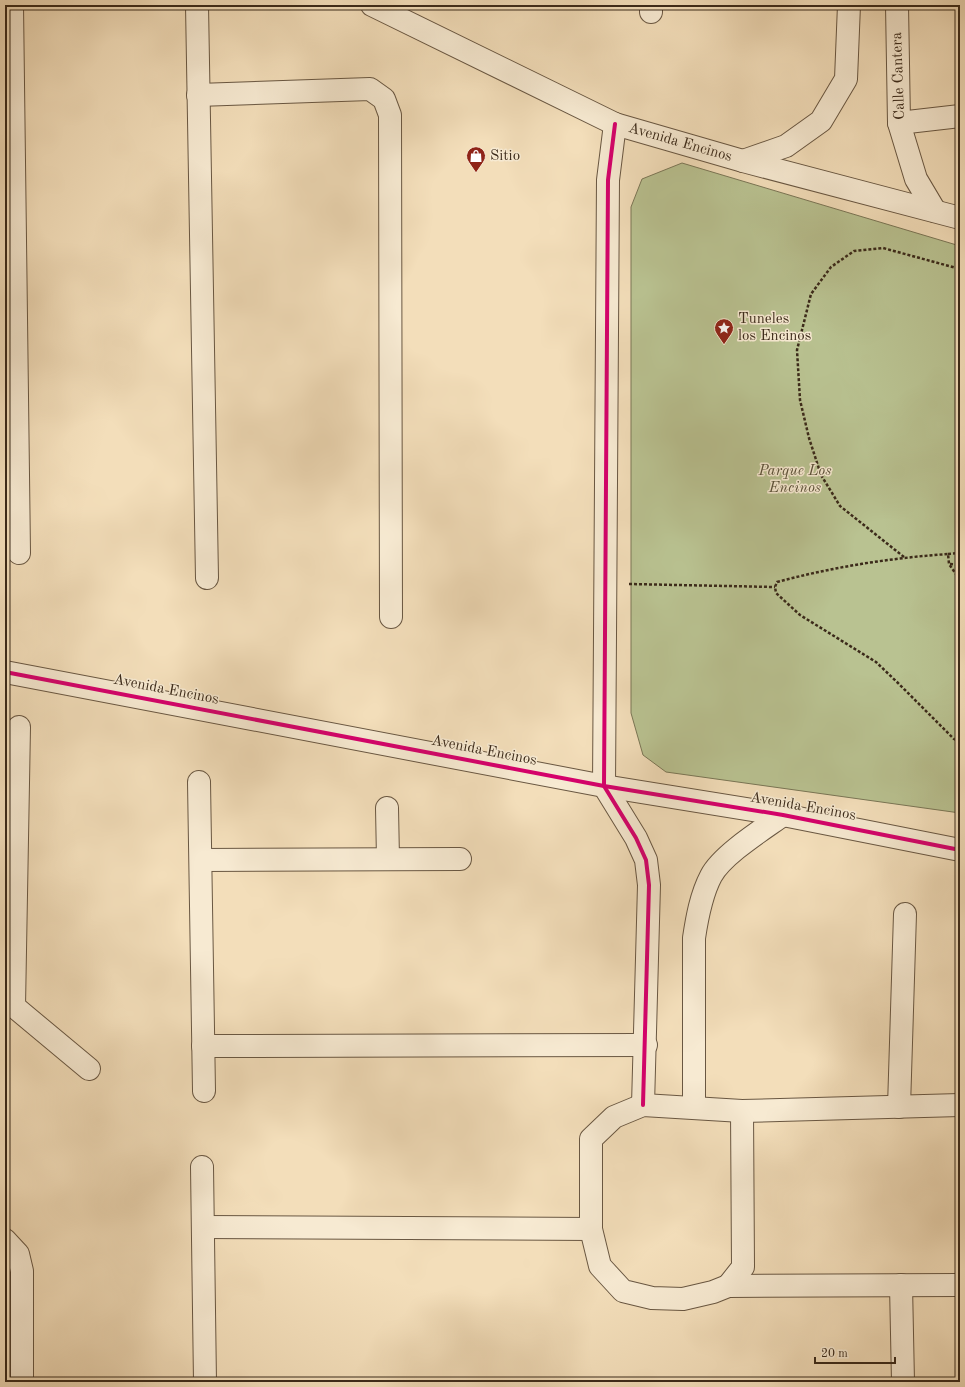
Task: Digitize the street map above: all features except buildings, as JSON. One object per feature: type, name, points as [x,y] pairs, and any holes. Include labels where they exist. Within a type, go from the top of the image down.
[{"type":"street","points":[[12,5],[19,552]]},
{"type":"street","points":[[197,5],[207,578]]},
{"type":"street","name":"Avenida Encinos","points":[[372,5],[615,124],[743,161],[960,218]]},
{"type":"street","points":[[743,161],[786,146],[821,121],[846,79],[849,5]]},
{"type":"street","name":"Calle Cantera","points":[[897,5],[899,123],[916,179],[935,211]]},
{"type":"street","points":[[198,94],[370,89],[384,99],[390,116],[391,618]]},
{"type":"street","points":[[899,123],[960,116]]},
{"type":"street","points":[[615,124],[608,180],[604,786],[636,838],[646,860],[649,885],[646,1044],[643,1105]]},
{"type":"street","name":"Avenida Encinos","points":[[5,672],[604,786],[783,815],[960,850]]},
{"type":"street","points":[[19,727],[9,1002],[89,1070]]},
{"type":"street","points":[[199,782],[204,1091]]},
{"type":"street","points":[[387,808],[388,859]]},
{"type":"street","points":[[694,1107],[694,938],[698,913],[711,876],[719,866],[728,856],[783,815]]},
{"type":"street","points":[[201,860],[460,859]]},
{"type":"street","points":[[900,1107],[905,914]]},
{"type":"street","points":[[203,1046],[646,1044]]},
{"type":"street","points":[[960,1105],[742,1111],[643,1105],[614,1117],[591,1139],[591,1229],[600,1266],[623,1291],[652,1298],[683,1299],[713,1292],[728,1286],[960,1284]]},
{"type":"street","points":[[728,1286],[743,1267],[742,1111]]},
{"type":"street","points":[[202,1167],[205,1382]]},
{"type":"street","points":[[204,1227],[591,1229]]},
{"type":"street","points":[[5,1240],[18,1254],[22,1271],[22,1382]]},
{"type":"street","points":[[901,1285],[903,1382]]},
{"type":"path","points":[[904,557],[840,506],[821,475],[809,438],[800,400],[797,350],[811,294],[831,267],[854,251],[883,248],[960,269]]},
{"type":"path","points":[[960,553],[904,557],[803,575],[777,582],[775,587],[776,593],[800,615],[876,662],[954,739],[960,742]]},
{"type":"path","points":[[948,554],[949,564],[960,580]]},
{"type":"path","points":[[949,564],[960,565]]},
{"type":"path","points":[[606,583],[775,587]]},
{"type":"green space","name":"Parque Los Encinos","points":[[682,163],[960,246],[960,813],[666,772],[643,755],[631,713],[631,207],[642,179]]},
{"type":"cycle path","points":[[615,124],[608,180],[604,786],[636,838],[646,860],[649,885],[643,1105]]},
{"type":"cycle path","points":[[5,672],[604,786],[783,815],[960,850]]},
{"type":"place","name":"Sitio","points":[[476,173]]},
{"type":"place","name":"Tuneles los Encinos","points":[[724,345]]}]
